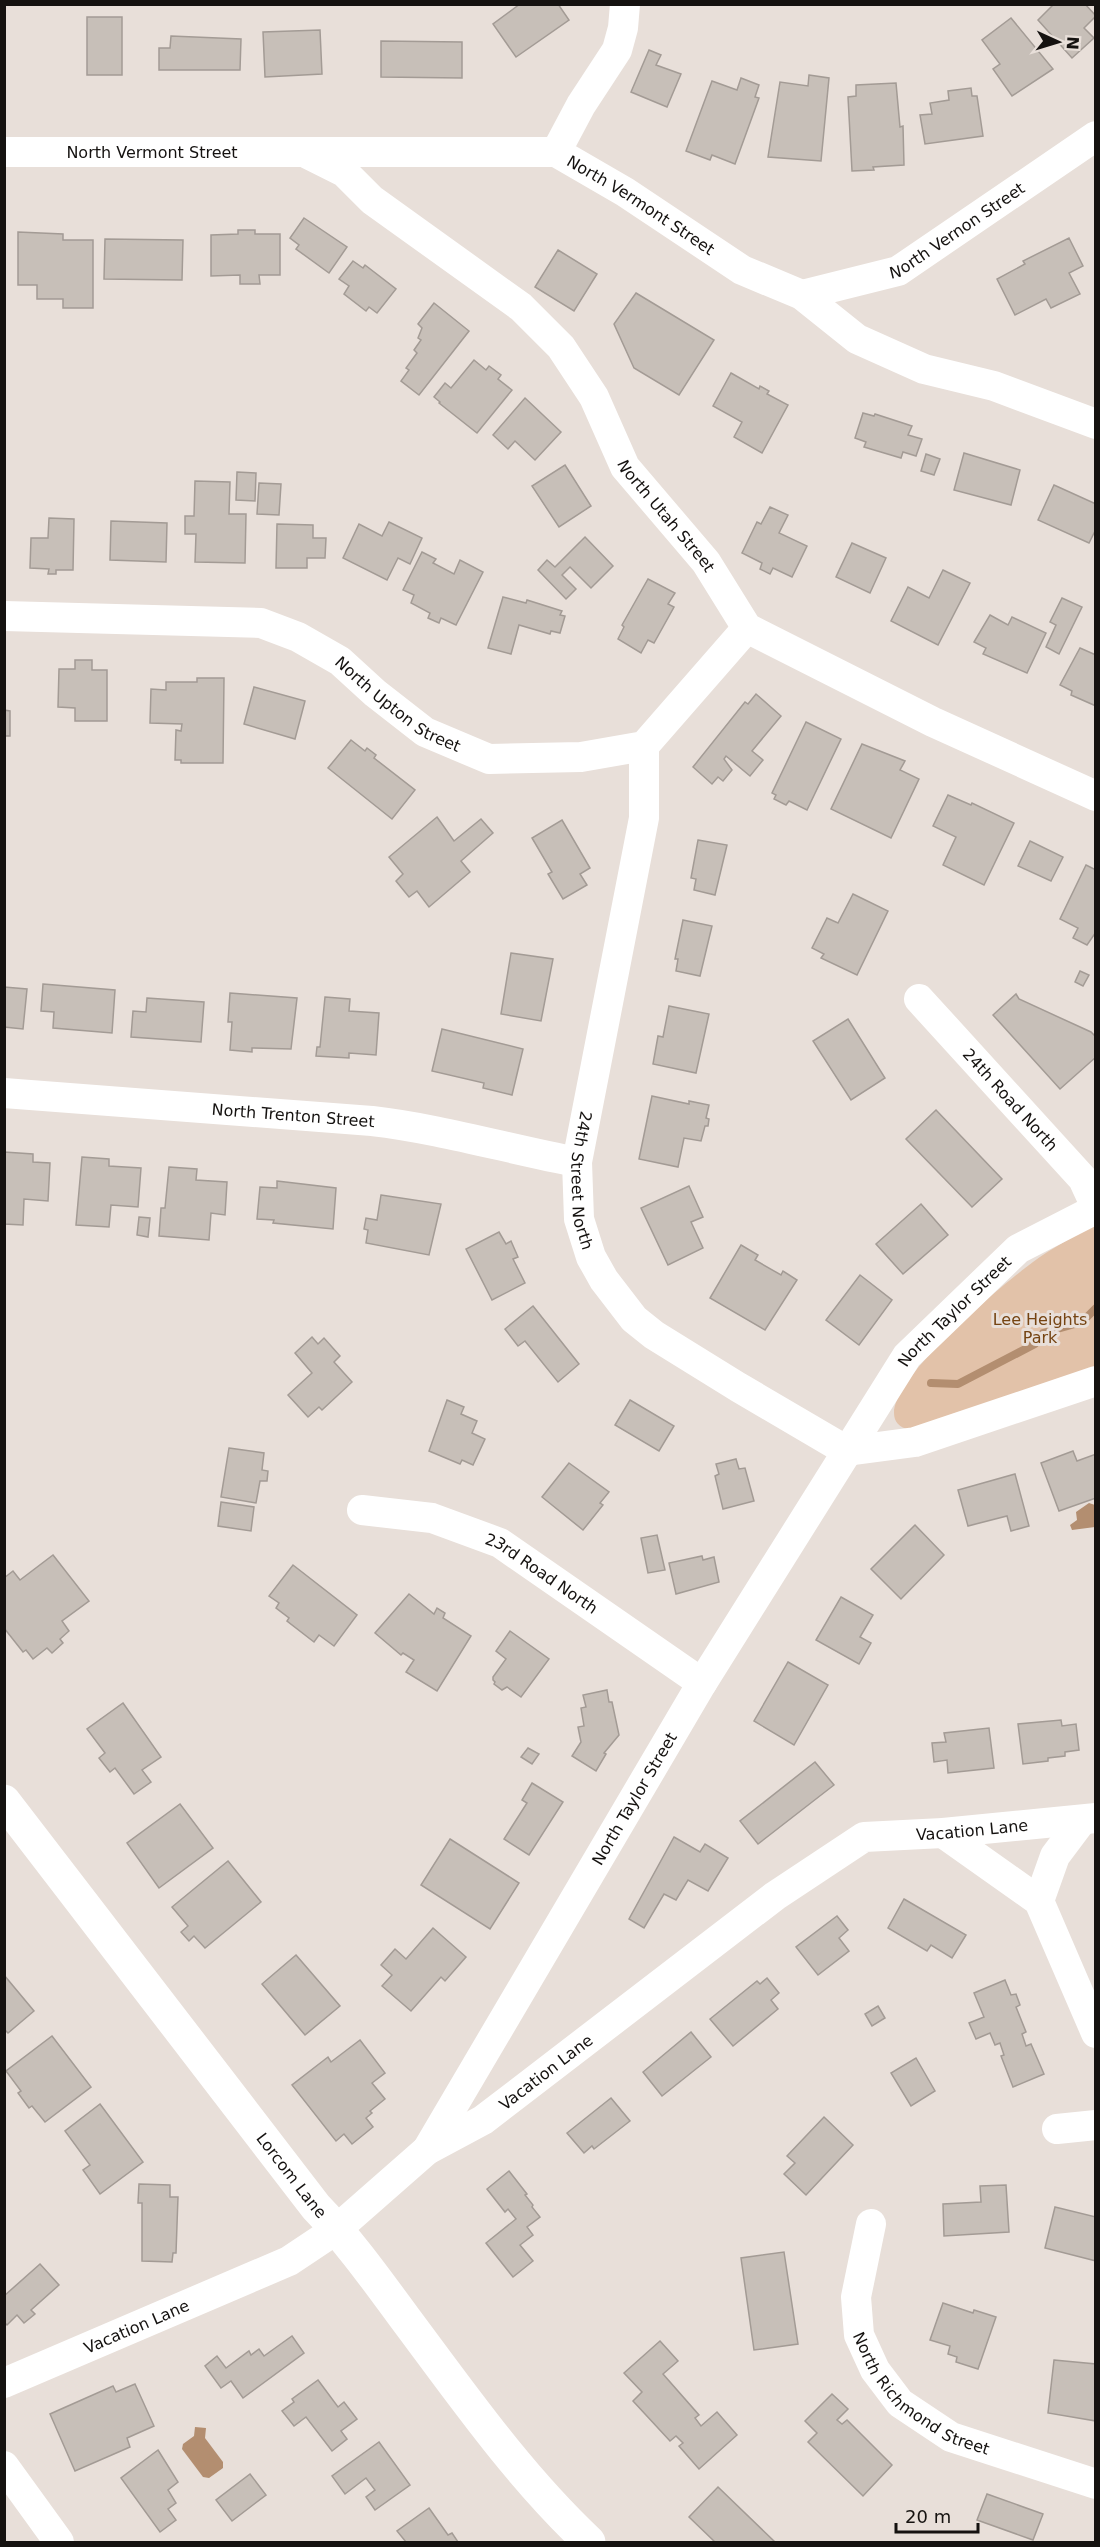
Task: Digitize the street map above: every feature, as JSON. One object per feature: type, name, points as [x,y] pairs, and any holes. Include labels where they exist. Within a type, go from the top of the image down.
[{"type":"street","points":[[556,152],[581,105],[617,50],[623,28],[625,4]]},
{"type":"street","name":"North Vernon Street","points":[[802,295],[898,271],[1095,136]]},
{"type":"street","name":"North Utah Street","points":[[303,151],[344,172],[372,200],[521,307],[561,347],[594,397],[625,467],[706,562],[747,628]]},
{"type":"street","name":"North Vermont Street","points":[[4,152],[556,152],[625,192],[742,270],[802,295],[857,339],[914,365],[994,386],[1095,424]]},
{"type":"street","name":"North Upton Street","points":[[4,616],[261,623],[298,637],[340,661],[375,693],[425,732],[489,759],[581,757],[644,746]]},
{"type":"street","points":[[644,746],[747,628],[933,722],[1095,796]]},
{"type":"street","name":"24th Street North","points":[[644,746],[644,818],[577,1162],[579,1219],[591,1257],[604,1280],[634,1319],[654,1335],[729,1382],[847,1451]]},
{"type":"street","name":"24th Road North","points":[[919,999],[1083,1179],[1095,1208]]},
{"type":"street","name":"North Trenton Street","points":[[4,1094],[372,1120],[409,1125],[522,1152],[577,1162]]},
{"type":"street","name":"North Taylor Street","points":[[427,2150],[702,1683],[907,1356],[1018,1249],[1095,1208]]},
{"type":"street","points":[[847,1451],[915,1442],[1095,1381]]},
{"type":"street","name":"23rd Road North","points":[[362,1510],[432,1518],[500,1543],[702,1683]]},
{"type":"street","name":"Lorcom Lane","points":[[4,1801],[316,2207],[337,2229],[506,2454],[544,2498],[589,2542]]},
{"type":"street","points":[[1039,1901],[1055,1856],[1089,1819]]},
{"type":"street","name":"Vacation Lane","points":[[4,2383],[289,2260],[337,2229],[427,2150],[483,2120],[775,1896],[864,1837],[943,1833],[1089,1819]]},
{"type":"street","points":[[943,1833],[1039,1901],[1095,2033]]},
{"type":"street","points":[[1057,2128],[1095,2126]]},
{"type":"street","name":"North Richmond Street","points":[[871,2224],[856,2297],[859,2335],[875,2370],[900,2403],[951,2437],[1095,2484]]},
{"type":"street","points":[[4,2466],[59,2542]]},
{"type":"green space","name":"Lee Heights Park","points":[[1095,1224],[1095,1367],[910,1430],[895,1419],[898,1399],[913,1374],[938,1346],[995,1292],[1033,1262]]},
{"type":"shaded area","points":[[1089,1503],[1095,1505],[1095,1527],[1072,1530],[1070,1525],[1077,1520],[1076,1512]]},
{"type":"shaded area","points":[[195,2427],[206,2428],[205,2438],[223,2462],[223,2468],[209,2478],[203,2477],[182,2449],[183,2444],[194,2436]]},
{"type":"building","points":[[520,4],[558,4],[569,20],[516,57],[493,24]]},
{"type":"building","points":[[1054,4],[1085,4],[1096,16],[1084,28],[1094,38],[1072,58],[1038,20]]},
{"type":"building","points":[[87,17],[122,17],[122,75],[87,75]]},
{"type":"building","points":[[1011,18],[1053,69],[1012,96],[993,69],[1000,64],[982,40]]},
{"type":"building","points":[[320,30],[322,74],[265,77],[263,32]]},
{"type":"building","points":[[171,36],[241,39],[240,70],[159,70],[159,48],[170,48]]},
{"type":"building","points":[[381,41],[462,42],[462,78],[381,77]]},
{"type":"building","points":[[649,50],[661,55],[656,65],[681,74],[667,107],[631,92]]},
{"type":"building","points":[[809,75],[829,78],[821,161],[768,157],[780,82],[808,86]]},
{"type":"building","points":[[741,78],[759,85],[755,97],[759,98],[735,164],[712,155],[710,160],[686,151],[712,81],[737,90]]},
{"type":"building","points":[[896,83],[900,127],[903,126],[904,165],[852,171],[848,97],[856,96],[856,85]]},
{"type":"building","points":[[971,88],[972,96],[977,96],[983,136],[925,144],[920,115],[932,114],[930,103],[949,100],[948,91]]},
{"type":"building","points":[[304,218],[347,247],[329,273],[296,249],[299,245],[290,238]]},
{"type":"building","points":[[238,230],[255,230],[255,234],[280,234],[280,275],[259,275],[260,284],[240,284],[240,275],[211,276],[211,235],[238,234]]},
{"type":"building","points":[[18,232],[63,234],[63,240],[93,240],[93,308],[63,308],[63,299],[37,299],[37,285],[18,285]]},
{"type":"building","points":[[1069,238],[1083,266],[1069,273],[1080,294],[1051,308],[1046,299],[1015,315],[997,279],[1025,264],[1023,261]]},
{"type":"building","points":[[105,239],[183,240],[182,280],[104,279]]},
{"type":"building","points":[[558,250],[597,274],[574,311],[535,287]]},
{"type":"building","points":[[353,261],[363,268],[365,265],[396,289],[377,313],[369,307],[366,311],[344,294],[349,286],[339,279]]},
{"type":"building","points":[[636,293],[714,340],[679,395],[634,368],[614,324]]},
{"type":"building","points":[[434,303],[469,331],[419,395],[401,381],[409,370],[406,368],[417,353],[414,350],[421,340],[418,338],[422,328],[418,324]]},
{"type":"building","points":[[474,360],[486,370],[489,366],[501,375],[498,379],[512,390],[477,433],[434,397],[445,383],[451,388]]},
{"type":"building","points":[[731,373],[759,389],[760,386],[769,391],[767,394],[788,405],[762,453],[734,437],[742,422],[713,406]]},
{"type":"building","points":[[525,398],[561,432],[535,460],[515,441],[508,449],[493,435]]},
{"type":"building","points":[[863,413],[874,416],[875,414],[912,426],[908,435],[922,439],[916,456],[903,452],[901,458],[864,447],[866,442],[855,438]]},
{"type":"building","points":[[964,453],[1020,470],[1011,505],[954,490]]},
{"type":"building","points":[[926,454],[940,459],[934,475],[921,471]]},
{"type":"building","points":[[565,465],[591,506],[559,527],[532,486]]},
{"type":"building","points":[[237,472],[256,473],[255,501],[236,500]]},
{"type":"building","points":[[195,481],[230,482],[229,514],[246,514],[245,563],[195,562],[196,534],[185,534],[185,516],[194,516]]},
{"type":"building","points":[[259,483],[281,484],[279,515],[257,514]]},
{"type":"building","points":[[1054,485],[1096,504],[1096,529],[1089,543],[1038,520]]},
{"type":"building","points":[[770,507],[788,515],[779,533],[807,546],[792,577],[773,568],[770,574],[760,569],[762,563],[742,553],[757,522],[761,524]]},
{"type":"building","points":[[49,518],[74,519],[73,570],[56,570],[56,574],[48,574],[49,569],[30,568],[31,538],[48,538]]},
{"type":"building","points":[[111,521],[167,523],[166,562],[110,560]]},
{"type":"building","points":[[389,522],[422,538],[410,564],[398,558],[387,580],[343,558],[359,524],[382,536]]},
{"type":"building","points":[[277,524],[313,525],[313,538],[326,538],[325,558],[307,558],[307,568],[276,568]]},
{"type":"building","points":[[585,537],[613,566],[591,588],[570,567],[562,575],[576,589],[566,599],[538,570],[547,560],[555,567]]},
{"type":"building","points":[[852,543],[886,558],[870,593],[836,577]]},
{"type":"building","points":[[422,552],[436,559],[433,563],[454,574],[460,560],[483,572],[456,625],[441,618],[439,623],[428,618],[430,613],[411,603],[414,595],[403,590]]},
{"type":"building","points":[[943,570],[970,583],[938,645],[891,621],[908,587],[929,598]]},
{"type":"building","points":[[648,579],[675,593],[668,604],[674,607],[654,643],[648,640],[641,653],[618,639],[624,627],[622,625]]},
{"type":"building","points":[[503,597],[526,603],[527,600],[562,611],[560,615],[565,616],[560,633],[551,631],[550,634],[519,625],[511,654],[488,648]]},
{"type":"building","points":[[1062,598],[1082,607],[1059,654],[1046,647],[1056,625],[1050,622]]},
{"type":"building","points":[[990,615],[1008,625],[1012,617],[1046,633],[1027,673],[983,654],[986,648],[974,642]]},
{"type":"building","points":[[1080,648],[1096,655],[1096,706],[1071,695],[1072,691],[1060,685]]},
{"type":"building","points":[[75,660],[92,660],[92,670],[107,670],[107,721],[75,721],[75,708],[58,707],[59,669],[75,669]]},
{"type":"building","points":[[197,678],[224,678],[223,763],[181,763],[181,760],[175,760],[176,730],[181,731],[182,724],[150,723],[151,689],[166,690],[166,682],[197,682]]},
{"type":"building","points":[[254,687],[305,701],[295,739],[244,724]]},
{"type":"building","points":[[756,694],[781,716],[752,751],[763,760],[750,776],[726,756],[724,759],[732,770],[723,781],[718,777],[712,784],[693,767],[745,702],[748,704]]},
{"type":"building","points":[[4,710],[10,711],[10,736],[4,736]]},
{"type":"building","points":[[806,722],[841,739],[807,810],[789,801],[786,805],[774,799],[776,795],[772,793]]},
{"type":"building","points":[[351,740],[365,751],[367,748],[376,755],[374,758],[415,790],[392,819],[328,768]]},
{"type":"building","points":[[862,744],[905,761],[900,770],[919,779],[891,838],[831,809]]},
{"type":"building","points":[[948,795],[971,805],[972,803],[1014,823],[984,885],[943,865],[956,837],[933,826]]},
{"type":"building","points":[[437,817],[454,841],[481,819],[493,833],[461,861],[470,872],[429,907],[417,891],[409,897],[396,881],[403,874],[389,857]]},
{"type":"building","points":[[562,820],[590,868],[580,874],[587,885],[563,899],[548,874],[552,872],[532,838]]},
{"type":"building","points":[[698,840],[727,845],[715,895],[694,890],[696,879],[691,878]]},
{"type":"building","points":[[1030,841],[1063,857],[1051,881],[1018,866]]},
{"type":"building","points":[[1086,865],[1096,870],[1096,932],[1087,945],[1073,938],[1078,928],[1060,919]]},
{"type":"building","points":[[853,894],[888,911],[857,975],[821,958],[824,954],[812,948],[827,918],[838,923]]},
{"type":"building","points":[[683,920],[712,926],[700,976],[676,971],[678,959],[675,959]]},
{"type":"building","points":[[511,953],[553,959],[541,1021],[501,1014]]},
{"type":"building","points":[[1080,971],[1089,975],[1083,986],[1075,982]]},
{"type":"building","points":[[43,984],[115,990],[112,1033],[53,1028],[54,1012],[41,1011]]},
{"type":"building","points":[[4,987],[27,989],[23,1029],[4,1027]]},
{"type":"building","points":[[230,993],[297,998],[291,1049],[252,1048],[252,1052],[230,1050],[232,1022],[228,1022]]},
{"type":"building","points":[[1016,994],[1019,999],[1091,1032],[1096,1037],[1096,1057],[1060,1089],[993,1015]]},
{"type":"building","points":[[325,997],[350,999],[349,1011],[379,1013],[376,1055],[349,1053],[349,1058],[316,1056],[317,1047],[320,1047]]},
{"type":"building","points":[[147,998],[204,1002],[201,1042],[131,1037],[133,1011],[146,1012]]},
{"type":"building","points":[[669,1006],[709,1014],[696,1073],[653,1064],[658,1036],[663,1037]]},
{"type":"building","points":[[848,1019],[885,1078],[851,1100],[813,1041]]},
{"type":"building","points":[[442,1029],[523,1049],[512,1095],[483,1088],[484,1083],[432,1071]]},
{"type":"building","points":[[652,1096],[689,1104],[689,1101],[709,1105],[706,1118],[709,1119],[708,1126],[705,1126],[701,1141],[684,1138],[678,1167],[639,1159]]},
{"type":"building","points":[[936,1110],[1002,1179],[972,1207],[906,1139]]},
{"type":"building","points":[[4,1152],[33,1154],[33,1162],[50,1163],[48,1201],[24,1199],[23,1225],[4,1224]]},
{"type":"building","points":[[82,1157],[109,1159],[109,1166],[141,1168],[138,1207],[111,1205],[109,1227],[76,1225]]},
{"type":"building","points":[[169,1167],[197,1169],[196,1180],[227,1182],[225,1215],[211,1213],[209,1240],[159,1236],[161,1208],[165,1208]]},
{"type":"building","points":[[277,1181],[336,1188],[333,1229],[273,1223],[274,1220],[257,1219],[260,1187],[277,1188]]},
{"type":"building","points":[[689,1186],[703,1217],[691,1222],[703,1248],[668,1265],[641,1208]]},
{"type":"building","points":[[381,1195],[441,1204],[429,1255],[366,1243],[368,1230],[364,1229],[366,1218],[377,1220]]},
{"type":"building","points":[[921,1204],[948,1235],[903,1274],[876,1244]]},
{"type":"building","points":[[139,1217],[150,1218],[148,1237],[137,1235]]},
{"type":"building","points":[[499,1232],[506,1244],[511,1241],[518,1257],[513,1259],[525,1283],[492,1300],[466,1249]]},
{"type":"building","points":[[741,1245],[758,1255],[755,1260],[781,1275],[783,1271],[797,1280],[765,1330],[710,1298]]},
{"type":"building","points":[[860,1275],[892,1300],[859,1345],[826,1320]]},
{"type":"building","points":[[533,1306],[579,1364],[558,1382],[525,1341],[518,1346],[505,1329]]},
{"type":"building","points":[[312,1337],[318,1344],[324,1338],[340,1356],[334,1362],[352,1382],[322,1410],[319,1407],[308,1417],[288,1395],[312,1373],[295,1353]]},
{"type":"building","points":[[447,1400],[464,1407],[461,1414],[477,1421],[472,1433],[485,1439],[473,1465],[462,1460],[460,1464],[429,1451]]},
{"type":"building","points":[[630,1400],[674,1426],[659,1451],[615,1425]]},
{"type":"building","points":[[229,1448],[264,1453],[262,1470],[268,1471],[267,1481],[260,1481],[256,1503],[221,1497]]},
{"type":"building","points":[[1073,1451],[1077,1461],[1096,1454],[1096,1498],[1059,1511],[1041,1463]]},
{"type":"building","points":[[736,1459],[739,1469],[745,1468],[754,1501],[723,1509],[715,1476],[719,1474],[716,1464]]},
{"type":"building","points":[[569,1463],[609,1492],[600,1503],[603,1505],[583,1530],[542,1497]]},
{"type":"building","points":[[1015,1474],[1029,1526],[1011,1531],[1007,1516],[968,1526],[958,1490]]},
{"type":"building","points":[[221,1502],[254,1507],[251,1531],[218,1526]]},
{"type":"building","points":[[915,1525],[944,1555],[901,1599],[871,1569]]},
{"type":"building","points":[[657,1535],[665,1570],[648,1573],[641,1538]]},
{"type":"building","points":[[53,1555],[89,1601],[62,1621],[69,1631],[60,1639],[63,1643],[52,1653],[47,1648],[33,1659],[26,1650],[23,1652],[4,1628],[4,1578],[13,1571],[20,1580]]},
{"type":"building","points":[[702,1556],[703,1560],[714,1557],[719,1582],[676,1594],[669,1563]]},
{"type":"building","points":[[293,1565],[357,1615],[334,1646],[319,1635],[314,1642],[287,1621],[289,1618],[276,1608],[279,1603],[269,1596]]},
{"type":"building","points":[[409,1594],[434,1614],[437,1608],[445,1613],[443,1618],[471,1636],[437,1691],[406,1672],[414,1660],[403,1653],[401,1655],[375,1633]]},
{"type":"building","points":[[841,1597],[873,1615],[860,1637],[871,1643],[859,1664],[816,1640]]},
{"type":"building","points":[[510,1631],[549,1659],[521,1697],[507,1687],[502,1690],[494,1684],[493,1680],[506,1659],[496,1651]]},
{"type":"building","points":[[788,1662],[828,1685],[794,1745],[754,1721]]},
{"type":"building","points":[[607,1690],[619,1735],[604,1753],[606,1754],[596,1771],[572,1756],[581,1742],[578,1727],[584,1726],[581,1708],[586,1707],[583,1695]]},
{"type":"building","points":[[123,1703],[161,1757],[142,1770],[151,1782],[134,1794],[115,1768],[110,1772],[99,1758],[105,1753],[87,1729]]},
{"type":"building","points":[[1061,1720],[1062,1726],[1076,1724],[1079,1750],[1065,1752],[1065,1756],[1048,1758],[1048,1761],[1023,1764],[1018,1724]]},
{"type":"building","points":[[989,1728],[994,1768],[948,1773],[947,1760],[934,1762],[932,1743],[946,1742],[944,1733]]},
{"type":"building","points":[[528,1748],[539,1754],[532,1764],[521,1757]]},
{"type":"building","points":[[815,1762],[834,1785],[758,1844],[740,1821]]},
{"type":"building","points":[[532,1783],[563,1802],[529,1855],[504,1839],[527,1803],[522,1800]]},
{"type":"building","points":[[180,1804],[213,1848],[159,1888],[127,1843]]},
{"type":"building","points":[[674,1837],[700,1852],[705,1844],[728,1858],[708,1891],[688,1880],[676,1900],[664,1894],[644,1928],[629,1919]]},
{"type":"building","points":[[450,1839],[519,1883],[490,1929],[421,1885]]},
{"type":"building","points":[[228,1861],[261,1902],[205,1948],[194,1936],[189,1941],[181,1932],[188,1926],[172,1907]]},
{"type":"building","points":[[904,1899],[966,1935],[952,1958],[931,1945],[927,1951],[888,1928]]},
{"type":"building","points":[[837,1916],[848,1930],[839,1938],[849,1951],[818,1975],[796,1947]]},
{"type":"building","points":[[433,1928],[466,1957],[445,1981],[441,1977],[411,2011],[382,1986],[392,1975],[381,1965],[395,1949],[406,1959]]},
{"type":"building","points":[[296,1955],[340,2006],[305,2035],[262,1984]]},
{"type":"building","points":[[4,1975],[34,2011],[8,2033],[4,2029]]},
{"type":"building","points":[[767,1978],[779,1993],[771,2000],[778,2009],[733,2046],[710,2019],[757,1981],[760,1984]]},
{"type":"building","points":[[1005,1980],[1011,1995],[1016,1994],[1020,2005],[1016,2007],[1026,2032],[1022,2034],[1026,2046],[1031,2044],[1044,2074],[1013,2087],[1001,2056],[1004,2055],[1000,2043],[995,2045],[990,2033],[976,2039],[969,2023],[984,2017],[974,1993]]},
{"type":"building","points":[[878,2006],[885,2018],[872,2026],[865,2014]]},
{"type":"building","points":[[691,2032],[711,2057],[662,2096],[643,2072]]},
{"type":"building","points":[[52,2036],[91,2087],[45,2122],[32,2106],[29,2108],[18,2093],[21,2091],[6,2071]]},
{"type":"building","points":[[360,2040],[385,2073],[372,2083],[385,2099],[370,2111],[372,2113],[366,2118],[373,2127],[352,2144],[344,2134],[336,2141],[292,2085],[328,2057],[331,2062]]},
{"type":"building","points":[[916,2058],[935,2091],[911,2106],[891,2073]]},
{"type":"building","points":[[611,2098],[630,2121],[594,2149],[592,2146],[584,2153],[567,2133]]},
{"type":"building","points":[[100,2104],[143,2162],[100,2194],[83,2170],[90,2165],[65,2131]]},
{"type":"building","points":[[824,2117],[853,2145],[806,2195],[784,2174],[795,2163],[787,2156]]},
{"type":"building","points":[[509,2171],[527,2194],[525,2195],[540,2217],[527,2227],[533,2235],[520,2245],[533,2261],[513,2277],[486,2243],[516,2219],[508,2209],[505,2212],[487,2189]]},
{"type":"building","points":[[139,2184],[170,2185],[170,2197],[178,2197],[176,2253],[173,2253],[172,2262],[142,2261],[142,2203],[138,2203]]},
{"type":"building","points":[[1006,2185],[1009,2232],[944,2236],[943,2204],[981,2202],[980,2186]]},
{"type":"building","points":[[1055,2207],[1096,2217],[1096,2261],[1045,2248]]},
{"type":"building","points":[[784,2252],[798,2344],[754,2350],[741,2258]]},
{"type":"building","points":[[40,2264],[59,2285],[31,2310],[35,2314],[24,2323],[17,2315],[7,2325],[4,2322],[4,2296]]},
{"type":"building","points":[[943,2303],[973,2313],[974,2310],[996,2317],[978,2369],[956,2362],[957,2357],[948,2354],[950,2346],[930,2340]]},
{"type":"building","points":[[292,2336],[304,2353],[243,2398],[231,2381],[221,2388],[205,2366],[217,2356],[226,2368],[249,2351],[251,2355],[259,2349],[264,2356]]},
{"type":"building","points":[[660,2341],[678,2361],[663,2374],[699,2415],[695,2418],[701,2426],[717,2412],[737,2435],[699,2469],[679,2446],[683,2443],[676,2436],[670,2441],[633,2401],[642,2392],[624,2373]]},
{"type":"building","points":[[1054,2360],[1096,2364],[1096,2421],[1048,2413]]},
{"type":"building","points":[[318,2380],[338,2407],[344,2402],[357,2419],[341,2431],[347,2439],[332,2451],[306,2417],[294,2426],[282,2411],[294,2402],[292,2399]]},
{"type":"building","points":[[135,2384],[154,2426],[127,2438],[130,2447],[75,2471],[50,2414],[113,2386],[116,2392]]},
{"type":"building","points":[[832,2394],[848,2409],[837,2420],[842,2424],[847,2420],[892,2465],[863,2496],[808,2442],[817,2433],[805,2421]]},
{"type":"building","points":[[379,2442],[410,2485],[375,2510],[366,2497],[375,2490],[366,2478],[345,2494],[332,2476]]},
{"type":"building","points":[[158,2450],[178,2482],[168,2490],[176,2503],[168,2509],[176,2520],[160,2532],[121,2478]]},
{"type":"building","points":[[250,2474],[266,2495],[232,2521],[216,2500]]},
{"type":"building","points":[[718,2487],[775,2542],[715,2542],[689,2517]]},
{"type":"building","points":[[987,2494],[1043,2514],[1033,2540],[977,2520]]},
{"type":"building","points":[[429,2508],[448,2535],[452,2533],[458,2542],[406,2542],[397,2531]]},
{"type":"waterway","points":[[931,1383],[958,1384],[1035,1344],[1043,1333],[1082,1322],[1096,1308]]}]
